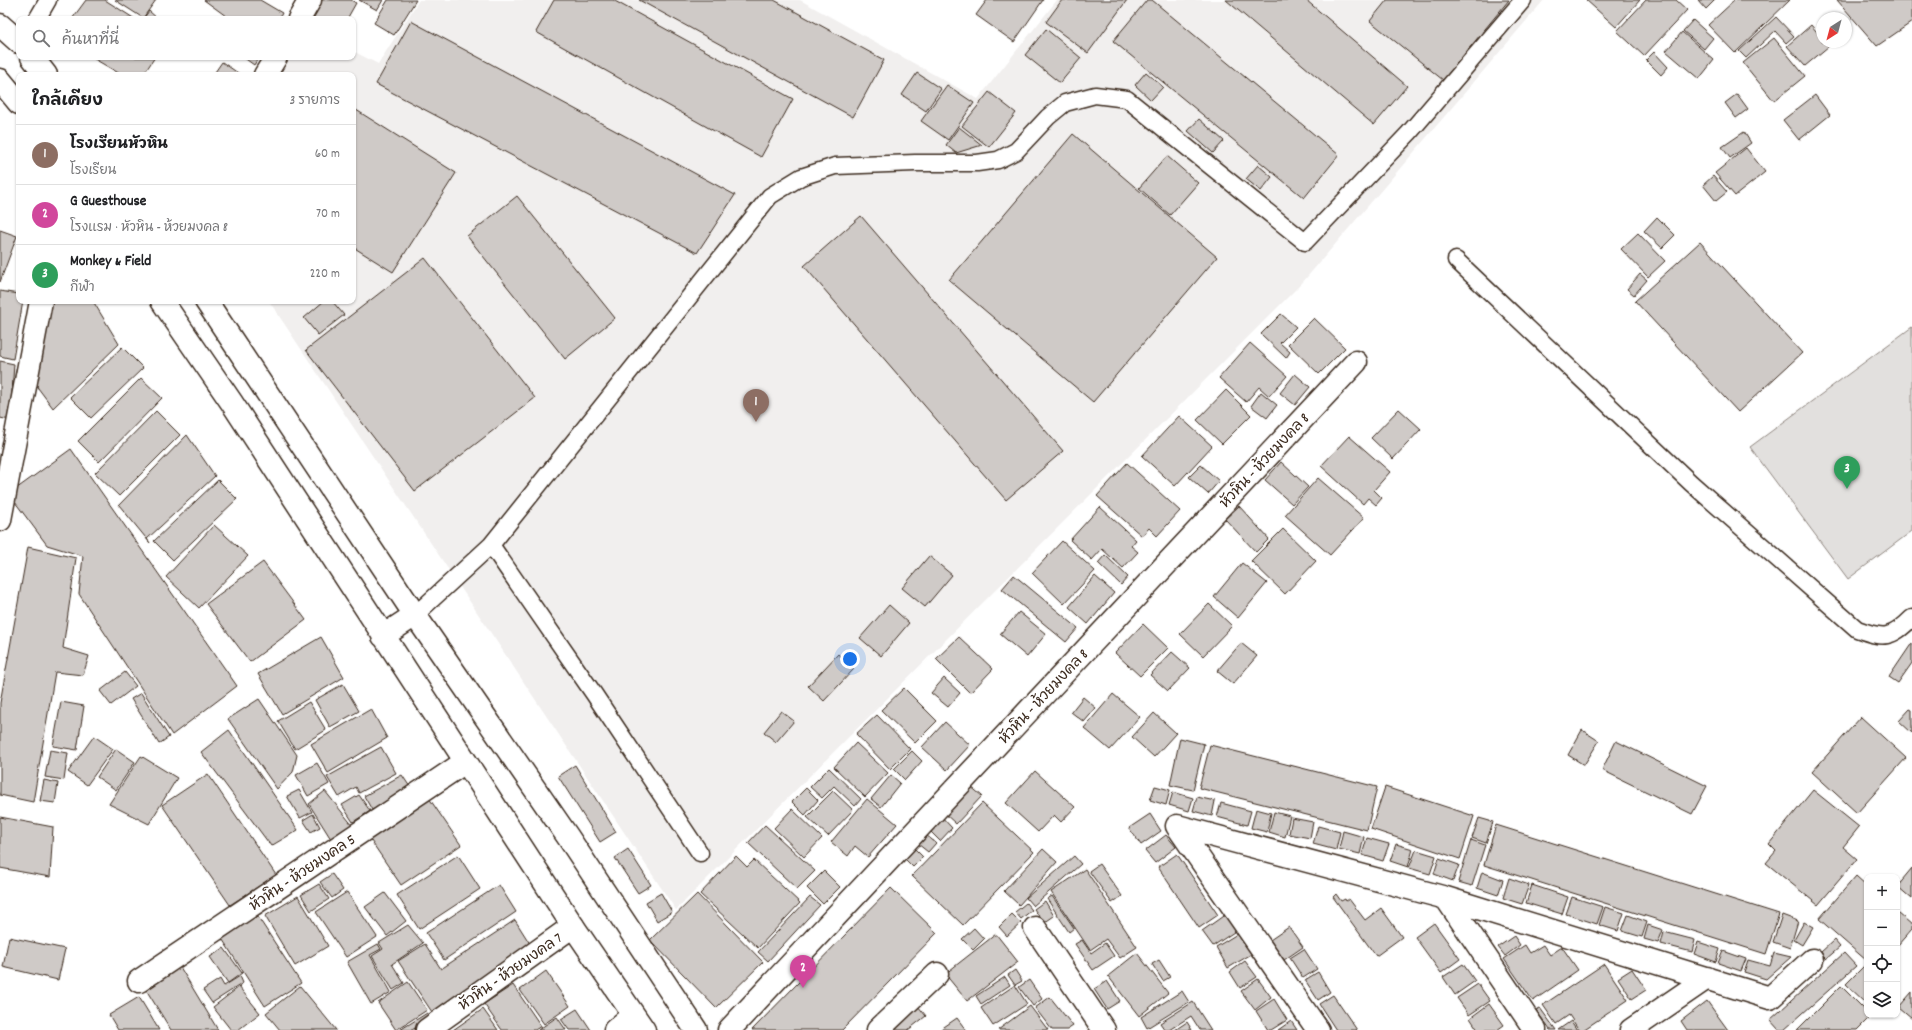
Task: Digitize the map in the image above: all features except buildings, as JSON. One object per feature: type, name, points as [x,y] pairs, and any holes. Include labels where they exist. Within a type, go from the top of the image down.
[{"type":"street","points":[[301,16],[310,0]]},
{"type":"street","points":[[0,24],[16,39]]},
{"type":"street","points":[[34,60],[44,72]]},
{"type":"street","points":[[268,72],[274,60]]},
{"type":"street","points":[[0,80],[16,99]]},
{"type":"street","points":[[0,520],[40,304]]},
{"type":"street","points":[[164,304],[232,403],[465,762],[638,1023],[615,1030]]},
{"type":"street","points":[[208,304],[415,615],[568,837],[696,1030]]},
{"type":"street","name":"หัวหิน - ห้วยมงคล 8","points":[[729,1030],[1356,362]]},
{"type":"street","points":[[383,636],[415,615]]},
{"type":"street","name":"หัวหิน - ห้วยมงคล 5","points":[[139,981],[465,762]]},
{"type":"street","points":[[1318,1030],[1177,826],[1446,898],[1770,998],[1812,960]]},
{"type":"street","points":[[1446,898],[1535,1030]]},
{"type":"street","name":"หัวหิน - ห้วยมงคล 7","points":[[427,1030],[573,926]]},
{"type":"street","points":[[1035,928],[1104,1030]]},
{"type":"street","points":[[880,1029],[937,974]]},
{"type":"street","points":[[1631,1030],[1707,978]]},
{"type":"lane","points":[[38,16],[48,0]]},
{"type":"lane","points":[[415,615],[492,545],[770,196],[801,177],[835,166],[915,163],[977,163],[998,160],[1016,151],[1048,117],[1065,103],[1095,95],[1127,99],[1305,242],[1409,133],[1523,0]]},
{"type":"lane","points":[[1456,260],[1691,483],[1857,629],[1877,637],[1898,632],[1912,618]]},
{"type":"lane","points":[[492,545],[700,853]]},
{"type":"shaded area","points":[[419,0],[800,0],[978,99],[1057,0],[1544,0],[1302,283],[676,910],[271,304],[356,304],[356,72],[282,72],[289,60],[356,60],[356,53],[378,64]]},
{"type":"shaded area","points":[[1912,327],[1912,531],[1848,579],[1750,447]]},
{"type":"place","name":"โรงเรียนหัวหิน","points":[[756,422]]},
{"type":"place","name":"Monkey & Field","points":[[1847,489]]},
{"type":"place","name":"G Guesthouse","points":[[803,988]]}]
